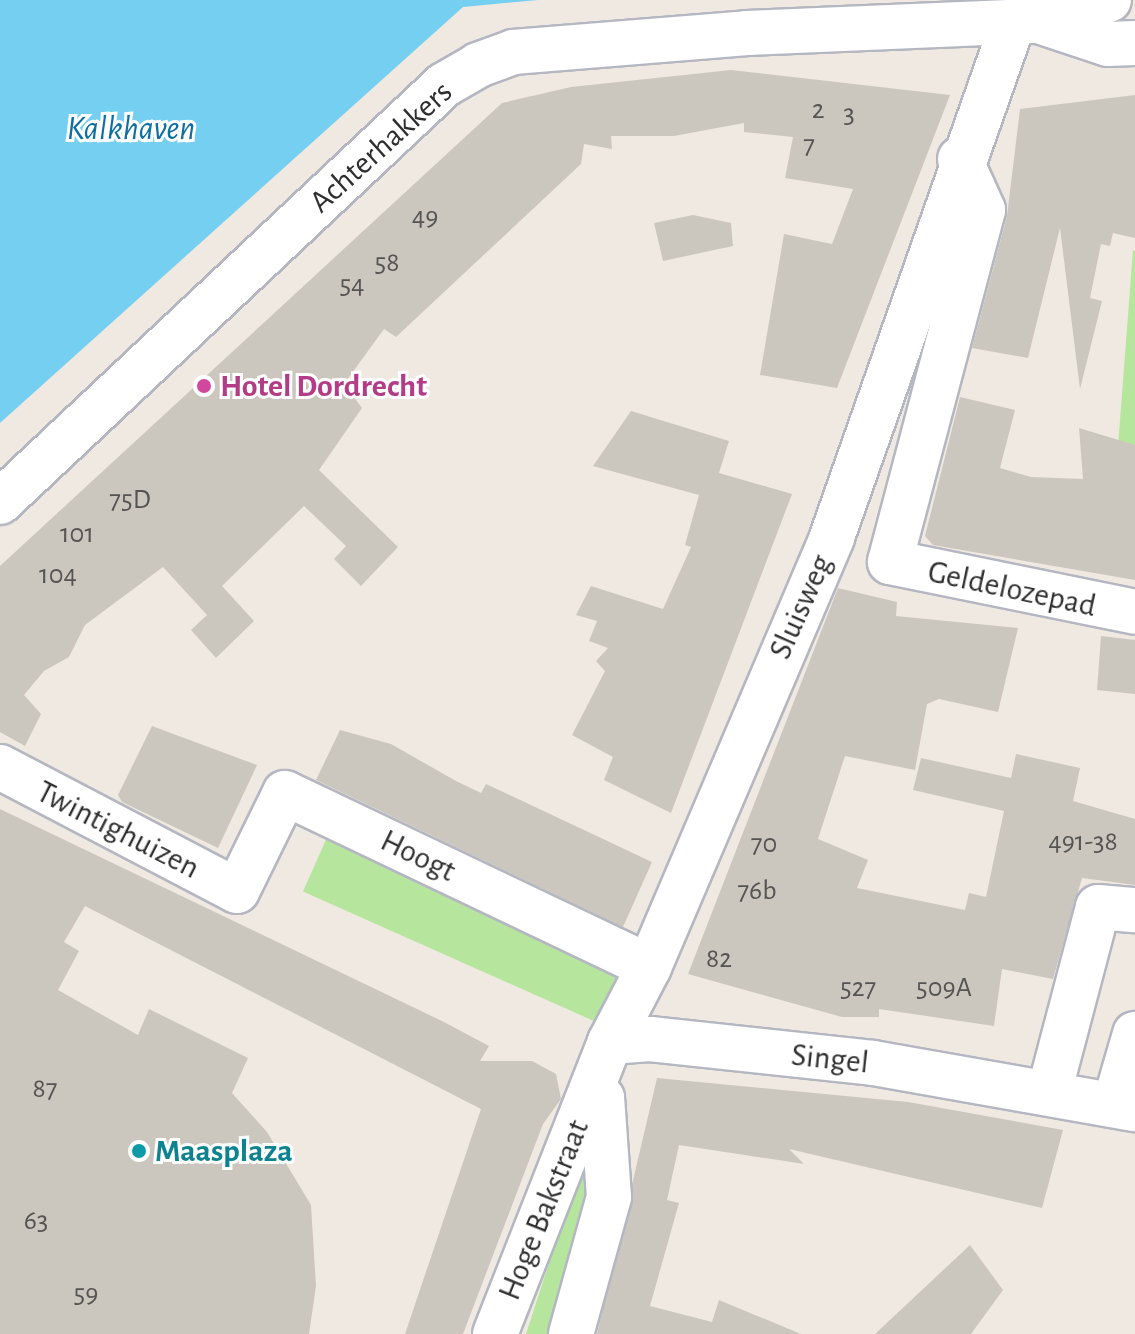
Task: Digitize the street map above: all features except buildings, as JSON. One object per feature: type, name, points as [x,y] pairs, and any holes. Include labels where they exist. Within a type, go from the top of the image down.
[{"type":"street","points":[[1032,15],[1109,0]]},
{"type":"street","points":[[1032,15],[1108,44],[1135,43]]},
{"type":"street","name":"Sluisweg","points":[[610,1042],[649,967],[722,740],[832,537],[960,159],[1032,15]]},
{"type":"street","name":"Achterhakkers","points":[[0,502],[444,85],[478,65],[513,52],[1032,15]]},
{"type":"street","name":"Geldelozepad","points":[[960,159],[983,210],[890,562],[1135,612]]},
{"type":"street","name":"Twintighuizen","points":[[0,767],[237,891]]},
{"type":"street","name":"Hoogt","points":[[237,891],[285,793],[649,967]]},
{"type":"street","points":[[1050,1089],[1098,907],[1135,910]]},
{"type":"street","name":"Singel","points":[[610,1042],[650,1039],[1050,1089],[1125,1106],[1135,1034]]},
{"type":"street","name":"Hoge Bakstraat","points":[[495,1334],[610,1042]]},
{"type":"street","name":"Hoge Bakstraat","points":[[571,1334],[609,1197],[602,1098],[593,1087]]},
{"type":"green space","points":[[1135,251],[1135,488],[1115,486]]},
{"type":"green space","points":[[329,833],[622,964],[596,1022],[303,891]]},
{"type":"green space","points":[[596,1151],[590,1209],[549,1334],[526,1334],[572,1192]]},
{"type":"water","name":"Kalkhaven","points":[[0,0],[538,0],[463,7],[0,423]]},
{"type":"place","name":"Hotel Dordrecht","points":[[204,386]]},
{"type":"place","name":"Maasplaza","points":[[139,1151]]}]
